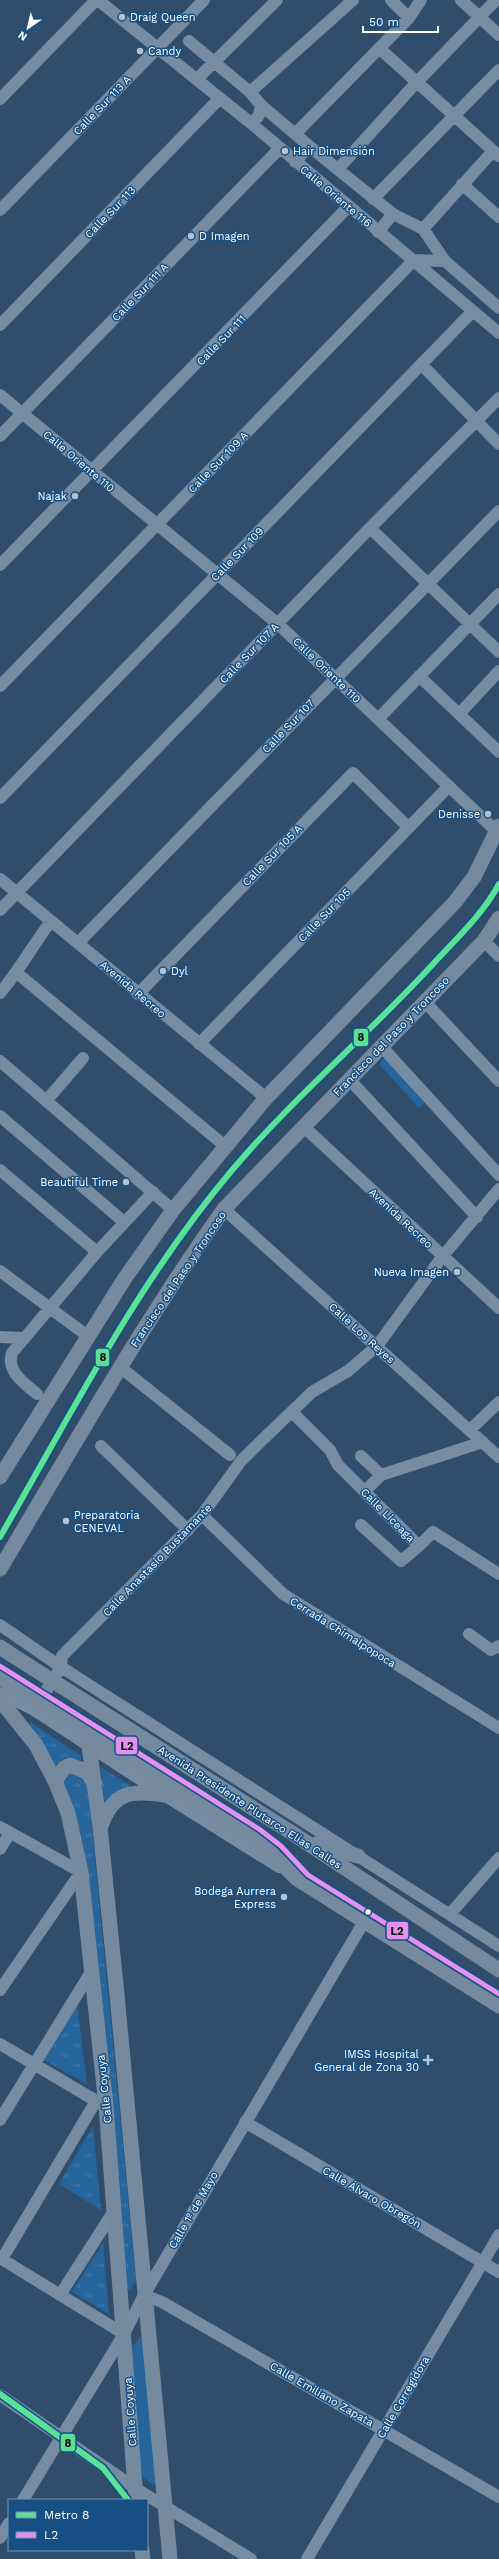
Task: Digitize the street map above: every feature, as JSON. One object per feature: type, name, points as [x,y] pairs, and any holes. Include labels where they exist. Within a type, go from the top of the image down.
[{"type":"main road","points":[[0,1477],[125,1278],[173,1210],[266,1098],[455,902],[474,876],[498,829]]},
{"type":"main road","name":"Francisco del Paso y Troncoso","points":[[0,1568],[120,1367],[196,1249],[224,1209],[484,941],[499,918]]},
{"type":"main road","name":"Avenida Presidente Plutarco Elías Calles","points":[[0,1647],[302,1839],[499,1970]]},
{"type":"main road","points":[[0,1677],[262,1844],[297,1879],[365,1920],[499,2006]]},
{"type":"main road","name":"Calle Coyuya","points":[[0,1700],[36,1745],[55,1781],[68,1813],[80,1872],[91,1972],[101,2103],[114,2211],[136,2494]]},
{"type":"main road","name":"Calle Coyuya","points":[[89,1746],[100,1827],[170,2559]]},
{"type":"main road","points":[[55,1781],[64,1768],[70,1765],[87,1772],[95,1784]]},
{"type":"main road","points":[[100,1827],[109,1808],[124,1795],[138,1792],[164,1795]]},
{"type":"main road","points":[[302,1839],[358,1856]]},
{"type":"street","name":"Calle Oriente 116","points":[[97,0],[252,124],[295,162],[378,232],[414,260],[499,333]]},
{"type":"street","points":[[0,99],[97,0]]},
{"type":"street","name":"Calle Sur 113 A","points":[[0,210],[204,0]]},
{"type":"street","points":[[197,80],[277,0]]},
{"type":"street","points":[[250,92],[353,0]]},
{"type":"street","points":[[390,0],[409,18]]},
{"type":"street","points":[[295,134],[409,18],[421,0]]},
{"type":"street","points":[[461,0],[499,35]]},
{"type":"street","points":[[338,169],[416,83],[496,0]]},
{"type":"street","points":[[189,41],[250,92],[261,105],[373,199],[393,214],[423,229],[445,260],[499,308]]},
{"type":"street","points":[[378,48],[496,154],[462,184],[423,229]]},
{"type":"street","points":[[373,199],[455,117],[499,70]]},
{"type":"street","name":"Calle Sur 113","points":[[0,325],[220,98]]},
{"type":"street","points":[[252,124],[259,115],[261,105]]},
{"type":"street","points":[[295,162],[309,146]]},
{"type":"street","name":"Calle Sur 111 A","points":[[0,436],[280,148]]},
{"type":"street","points":[[462,184],[499,217]]},
{"type":"street","name":"Calle Sur 111","points":[[0,565],[92,473],[349,206]]},
{"type":"street","points":[[378,232],[393,214]]},
{"type":"street","points":[[414,260],[445,260]]},
{"type":"street","name":"Calle Sur 109 A","points":[[0,686],[414,260]]},
{"type":"street","name":"Calle Sur 109","points":[[0,798],[473,311]]},
{"type":"street","points":[[422,365],[499,444]]},
{"type":"street","name":"Calle Oriente 110","points":[[0,395],[92,473],[278,624],[449,786],[498,829]]},
{"type":"street","name":"Calle Sur 107 A","points":[[0,910],[370,528],[499,398]]},
{"type":"street","name":"Calle Sur 107","points":[[78,943],[335,677],[499,511]]},
{"type":"street","points":[[370,528],[499,652]]},
{"type":"street","points":[[378,719],[499,594]]},
{"type":"street","points":[[459,714],[499,671]]},
{"type":"street","points":[[419,676],[499,752]]},
{"type":"street","name":"Calle Sur 105 A","points":[[138,994],[352,773],[408,827]]},
{"type":"street","name":"Calle Sur 105","points":[[199,1044],[449,786]]},
{"type":"street","name":"Avenida Recreo","points":[[0,878],[138,994],[266,1098]]},
{"type":"street","points":[[0,993],[17,973],[28,951],[51,921]]},
{"type":"street","points":[[484,941],[499,956]]},
{"type":"street","points":[[17,973],[225,1146]]},
{"type":"street","points":[[425,1002],[499,1081]]},
{"type":"street","points":[[382,1046],[499,1175]]},
{"type":"street","points":[[46,1101],[83,1058]]},
{"type":"street","points":[[0,1062],[173,1210]]},
{"type":"street","points":[[349,1079],[477,1218]]},
{"type":"street","points":[[0,1116],[124,1222]]},
{"type":"street","name":"Avenida Recreo","points":[[303,1126],[442,1257],[499,1308]]},
{"type":"street","points":[[0,1170],[97,1252]]},
{"type":"street","name":"Calle Anastasio Bustamante","points":[[34,1710],[61,1667],[62,1656],[202,1515],[241,1461],[312,1392],[348,1371],[377,1346],[442,1257],[477,1218],[499,1189]]},
{"type":"street","points":[[37,1394],[18,1377],[9,1361],[12,1353],[22,1338],[97,1252],[153,1192]]},
{"type":"street","name":"Calle Los Reyes","points":[[224,1209],[499,1457]]},
{"type":"street","points":[[0,1271],[89,1337]]},
{"type":"street","points":[[0,1337],[22,1338]]},
{"type":"street","points":[[120,1367],[230,1455]]},
{"type":"street","points":[[470,1430],[499,1402]]},
{"type":"street","name":"Calle Liceaga","points":[[292,1412],[330,1450],[338,1466],[419,1546],[433,1532],[499,1574]]},
{"type":"street","points":[[365,1491],[381,1475],[483,1442]]},
{"type":"street","points":[[101,1446],[188,1530]]},
{"type":"street","points":[[360,1456],[381,1475]]},
{"type":"street","name":"Cerrada Chimalpopoca","points":[[202,1515],[283,1594],[499,1728]]},
{"type":"street","points":[[361,1525],[401,1561],[419,1546]]},
{"type":"street","name":"Avenida Presidente Plutarco Elías Calles","points":[[0,1625],[18,1639],[61,1667],[499,1946]]},
{"type":"street","points":[[469,1634],[491,1650],[499,1646]]},
{"type":"street","points":[[0,1640],[18,1639]]},
{"type":"street","points":[[0,1693],[34,1710],[164,1795],[297,1879]]},
{"type":"street","points":[[0,1849],[5,1830],[80,1872],[0,1990]]},
{"type":"street","points":[[450,1914],[499,1858]]},
{"type":"street","name":"Calle 1º de Mayo","points":[[24,2499],[124,2334],[144,2295],[365,1920]]},
{"type":"street","points":[[0,2120],[33,2064],[91,1972]]},
{"type":"street","points":[[0,2044],[101,2103],[1,2259],[124,2334]]},
{"type":"street","name":"Calle Álvaro Obregón","points":[[245,2122],[499,2272]]},
{"type":"street","points":[[60,2295],[114,2211]]},
{"type":"street","name":"Calle Corregidora","points":[[307,2559],[499,2235]]},
{"type":"street","name":"Calle Emiliano Zapata","points":[[144,2295],[162,2302],[385,2429],[499,2497]]},
{"type":"street","points":[[0,2395],[136,2494],[147,2499]]},
{"type":"street","points":[[148,2499],[165,2507],[251,2559]]},
{"type":"street","points":[[0,2538],[8,2525]]},
{"type":"green space","points":[[386,1056],[428,1099],[419,1108],[379,1064]]},
{"type":"green space","points":[[29,1721],[81,1756],[81,1760],[66,1757],[52,1767]]},
{"type":"green space","points":[[100,1767],[136,1789],[105,1804]]},
{"type":"green space","points":[[71,1769],[85,1780],[88,1787],[136,2281],[130,2291],[127,2287],[62,1778]]},
{"type":"green space","points":[[77,2004],[87,2084],[44,2060]]},
{"type":"green space","points":[[93,2126],[101,2210],[59,2184]]},
{"type":"green space","points":[[103,2243],[109,2314],[72,2292]]},
{"type":"green space","points":[[142,2335],[157,2483],[153,2485],[140,2475],[131,2351],[133,2345]]},
{"type":"metro line","name":"8","points":[[0,1537],[108,1348],[167,1256],[199,1212],[233,1169],[281,1116],[409,990],[460,936],[485,906],[499,884]]},
{"type":"metro line","name":"8","points":[[0,2394],[103,2468],[127,2499]]},
{"type":"transit line","name":"L2","points":[[0,1666],[259,1829],[281,1846],[308,1875],[499,1994]]},
{"type":"place","name":"Draig Queen","points":[[122,17]]},
{"type":"place","name":"Candy","points":[[140,51]]},
{"type":"place","name":"Hair Dimensión","points":[[285,151]]},
{"type":"place","name":"D Imagen","points":[[191,236]]},
{"type":"place","name":"Najak","points":[[75,496]]},
{"type":"place","name":"Denisse","points":[[488,814]]},
{"type":"place","name":"Dyl","points":[[163,971]]},
{"type":"place","name":"Beautiful Time","points":[[126,1182]]},
{"type":"place","name":"Nueva Imagen","points":[[457,1272]]},
{"type":"place","name":"Preparatoria CENEVAL","points":[[66,1521]]},
{"type":"place","name":"Bodega Aurrera Express","points":[[284,1897]]},
{"type":"place","name":"IMSS Hospital General de Zona 30","points":[[428,2060]]}]
